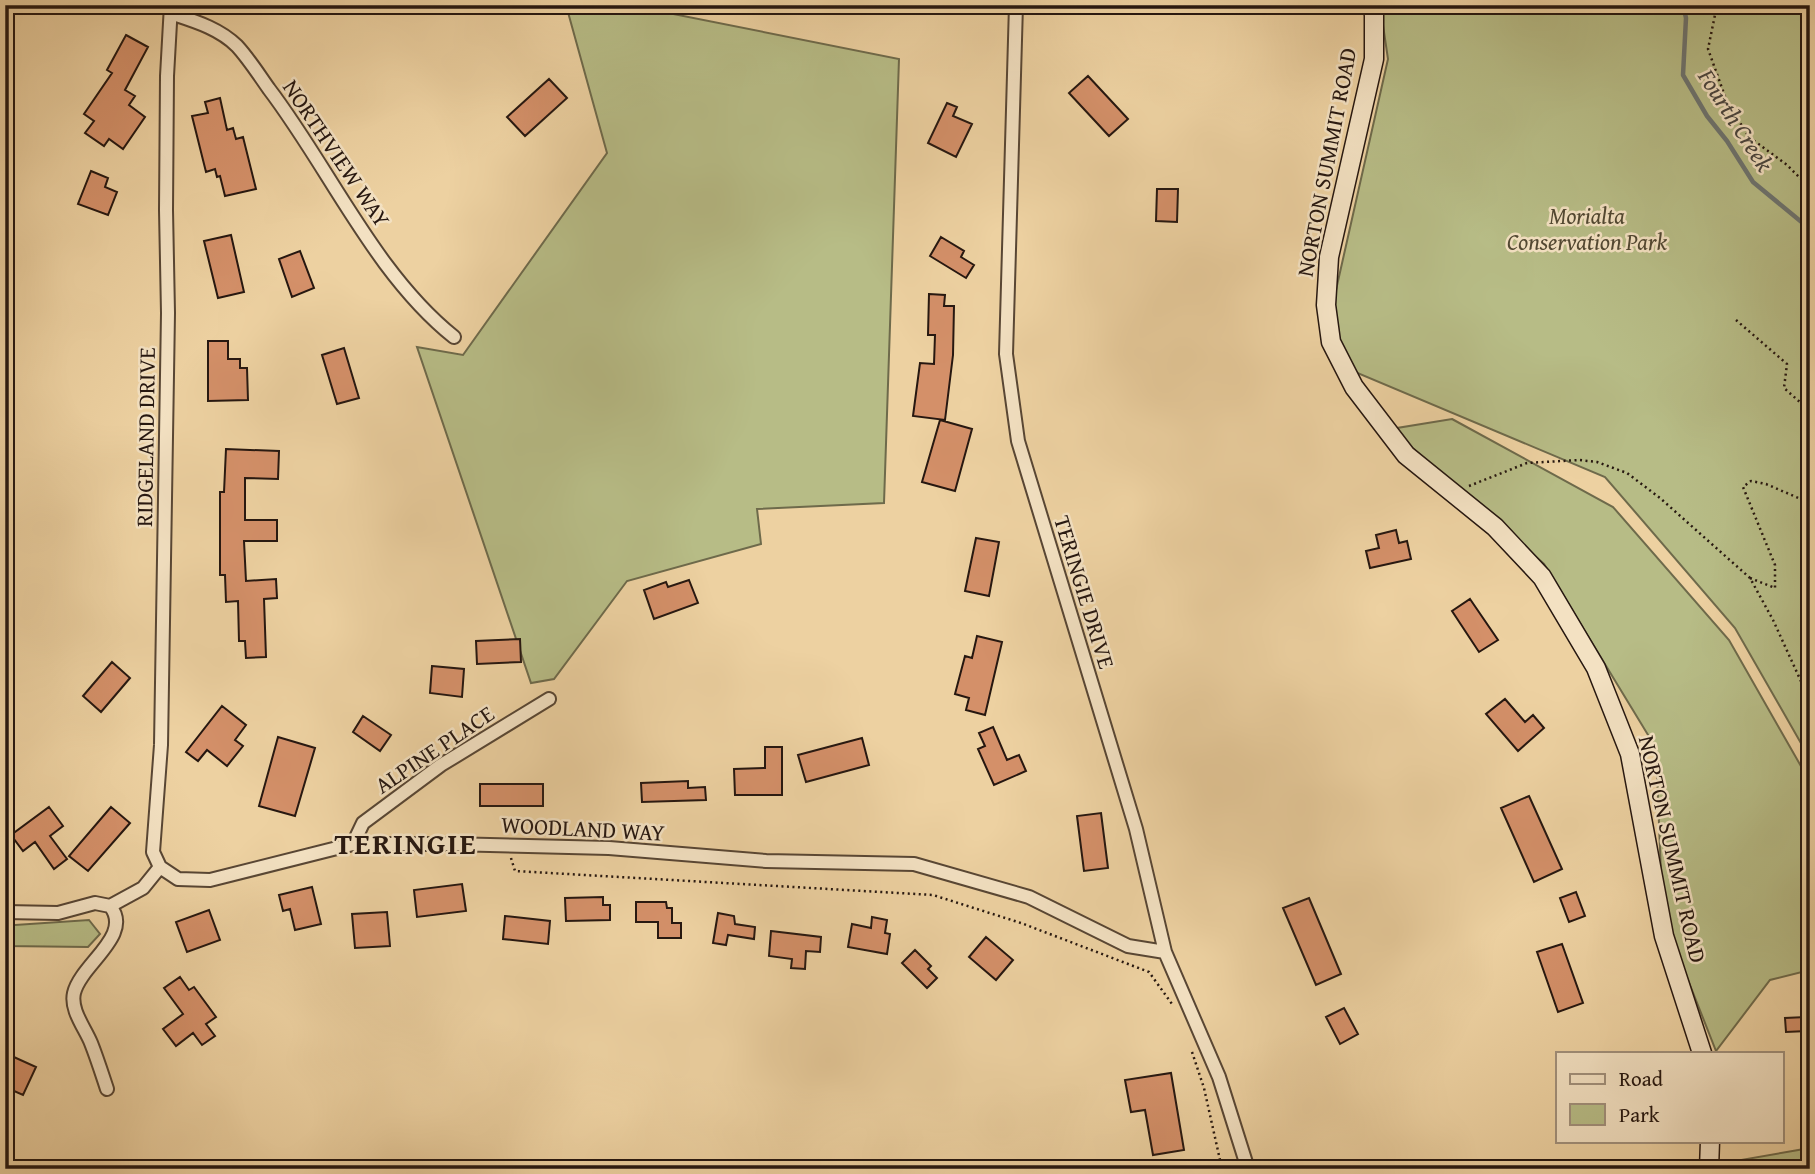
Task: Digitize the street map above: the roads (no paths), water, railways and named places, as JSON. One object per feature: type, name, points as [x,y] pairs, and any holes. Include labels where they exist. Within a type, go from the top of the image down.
[{"type":"main road","name":"NORTON SUMMIT ROAD","points":[[1372,5],[1374,59],[1329,257],[1326,305],[1331,342],[1354,387],[1406,455],[1495,527],[1542,577],[1596,668],[1630,754],[1664,936],[1702,1052]]},
{"type":"main road","points":[[1709,1169],[1710,1142]]},
{"type":"street","name":"TERINGIE DRIVE","points":[[1016,5],[1006,355],[1018,441],[1136,829],[1165,952],[1219,1077],[1248,1169]]},
{"type":"street","name":"NORTHVIEW WAY","points":[[171,9],[209,27],[237,46],[283,106],[381,256],[430,318],[454,337]]},
{"type":"street","name":"RIDGELAND DRIVE","points":[[160,867],[153,852],[161,731],[168,313],[167,103],[171,9]]},
{"type":"street","name":"ALPINE PLACE","points":[[353,845],[363,823],[441,765],[550,699]]},
{"type":"street","name":"WOODLAND WAY","points":[[160,867],[178,879],[210,880],[353,845],[608,848],[766,861],[914,864],[1029,897],[1128,946],[1165,952]]},
{"type":"street","points":[[5,912],[58,913],[95,903],[110,905],[143,888],[160,867]]},
{"type":"street","points":[[107,1089],[90,1040],[77,1014],[73,995],[82,974],[106,946],[117,926],[116,913],[110,905]]},
{"type":"waterway","name":"Fourth Creek","points":[[1683,5],[1686,18],[1683,75],[1707,116],[1727,141],[1753,182],[1810,229]]},
{"type":"district","name":"TERINGIE","points":[[406,843]]},
{"type":"park label","name":"Morialta Conservation Park","points":[[1587,228]]}]
